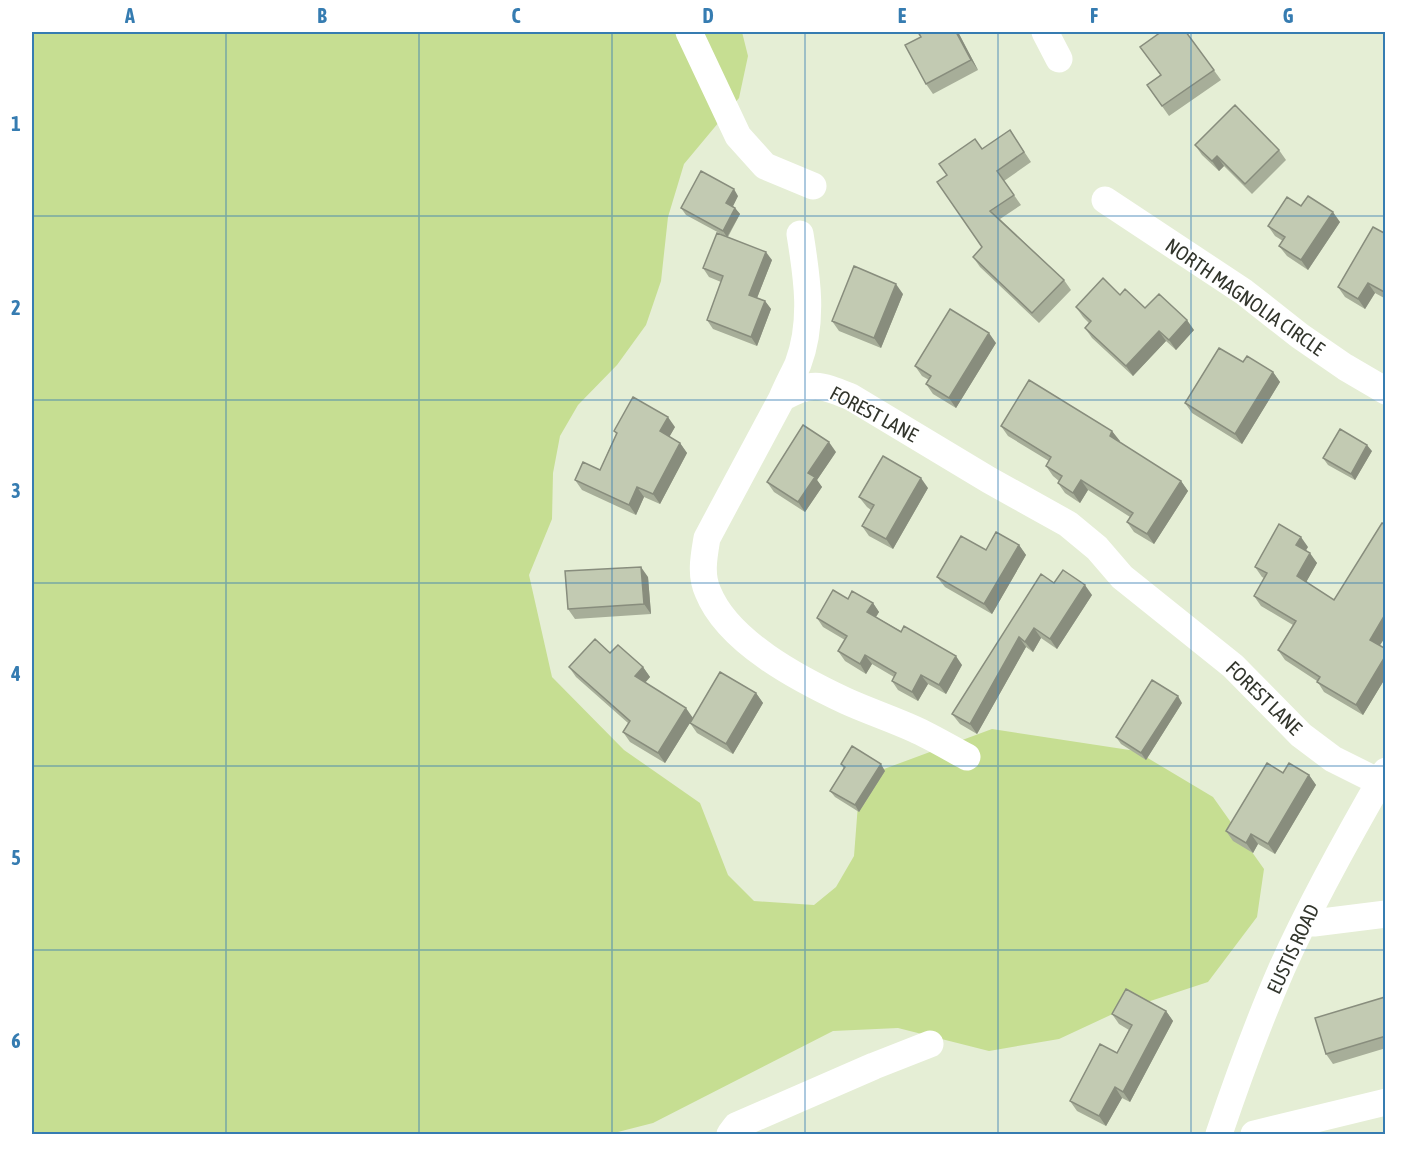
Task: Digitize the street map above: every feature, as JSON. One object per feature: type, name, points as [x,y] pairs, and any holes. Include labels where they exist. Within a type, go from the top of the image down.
[{"type":"street","points":[[689,32],[738,136],[765,166],[813,186]]},
{"type":"street","points":[[1046,32],[1059,60]]},
{"type":"street","name":"NORTH MAGNOLIA CIRCLE","points":[[1105,200],[1244,292],[1332,359],[1386,391]]},
{"type":"street","points":[[800,234],[807,278],[808,306],[804,343],[798,363],[782,398],[707,538],[703,564],[707,590],[717,609],[735,631],[761,653],[808,682],[846,701],[914,729],[967,757]]},
{"type":"street","name":"FOREST LANE","points":[[782,398],[798,389],[813,385],[827,387],[851,397],[989,480],[1068,524],[1097,548],[1122,577],[1233,666],[1300,735],[1334,759],[1382,776]]},
{"type":"street","name":"EUSTIS ROAD","points":[[1218,1134],[1245,1056],[1282,968],[1382,776]]},
{"type":"street","points":[[1304,922],[1314,923],[1386,914]]},
{"type":"street","points":[[730,1134],[736,1126],[930,1044]]},
{"type":"street","points":[[1254,1134],[1386,1102]]},
{"type":"green space","points":[[32,32],[742,32],[748,56],[739,98],[684,164],[668,217],[661,281],[646,325],[617,365],[578,405],[560,436],[553,473],[552,519],[529,575],[552,677],[624,750],[700,803],[728,875],[754,901],[814,905],[836,887],[854,856],[858,804],[884,769],[992,729],[1136,751],[1213,797],[1264,869],[1257,917],[1208,982],[1117,1012],[1059,1039],[989,1051],[898,1028],[833,1031],[653,1123],[610,1134],[32,1134]]},
{"type":"building","points":[[918,32],[956,32],[971,60],[926,84],[905,45],[921,37]]},
{"type":"building","points":[[1161,32],[1186,32],[1214,70],[1162,106],[1147,85],[1161,75],[1140,47]]},
{"type":"building","points":[[1235,105],[1279,150],[1245,184],[1217,156],[1212,161],[1195,145]]},
{"type":"building","points":[[1010,130],[1024,152],[997,171],[1014,195],[990,211],[1064,280],[1032,313],[973,257],[982,247],[937,182],[947,175],[939,164],[975,139],[982,149]]},
{"type":"building","points":[[701,171],[734,189],[726,203],[735,208],[723,231],[681,208]]},
{"type":"building","points":[[1308,196],[1333,212],[1301,260],[1279,246],[1285,237],[1268,226],[1287,197],[1301,206]]},
{"type":"building","points":[[1373,227],[1386,234],[1386,293],[1368,283],[1358,299],[1338,287]]},
{"type":"building","points":[[717,233],[766,252],[749,295],[765,301],[751,337],[707,320],[723,276],[703,268]]},
{"type":"building","points":[[854,266],[896,284],[874,338],[832,321]]},
{"type":"building","points":[[1103,278],[1120,295],[1125,289],[1145,308],[1159,294],[1187,320],[1169,340],[1159,331],[1126,366],[1085,328],[1091,321],[1076,307]]},
{"type":"building","points":[[950,309],[989,333],[949,398],[926,384],[931,376],[915,366]]},
{"type":"building","points":[[1219,348],[1243,362],[1247,356],[1273,372],[1235,434],[1185,403]]},
{"type":"building","points":[[1029,380],[1112,431],[1110,436],[1181,481],[1147,534],[1127,522],[1133,513],[1081,480],[1073,493],[1058,483],[1062,476],[1046,466],[1051,457],[1001,426]]},
{"type":"building","points":[[633,397],[668,417],[660,431],[680,443],[653,494],[637,487],[629,505],[575,480],[583,462],[600,470],[617,433],[614,431]]},
{"type":"building","points":[[803,425],[829,442],[808,473],[815,477],[798,502],[767,482]]},
{"type":"building","points":[[1340,429],[1367,445],[1351,474],[1323,458]]},
{"type":"building","points":[[883,456],[921,478],[886,539],[862,526],[874,505],[859,497]]},
{"type":"building","points":[[1382,523],[1386,525],[1386,613],[1370,640],[1386,649],[1386,655],[1356,705],[1317,682],[1320,677],[1278,650],[1296,621],[1254,596],[1267,573],[1255,567],[1279,524],[1301,537],[1296,545],[1310,553],[1297,576],[1334,600]]},
{"type":"building","points":[[996,532],[1019,545],[984,604],[937,577],[961,536],[986,550]]},
{"type":"building","points":[[641,567],[644,604],[568,609],[565,571]]},
{"type":"building","points":[[1063,570],[1085,585],[1050,639],[1034,628],[1025,642],[1019,637],[970,724],[952,714],[1041,574],[1054,583]]},
{"type":"building","points":[[833,590],[848,599],[852,591],[873,603],[867,612],[901,632],[904,626],[956,656],[939,685],[921,675],[912,692],[892,681],[896,673],[865,655],[860,664],[838,651],[847,636],[817,618]]},
{"type":"building","points":[[595,639],[610,653],[618,645],[643,667],[635,676],[686,708],[658,753],[623,732],[630,721],[569,667]]},
{"type":"building","points":[[720,672],[756,693],[726,744],[690,723]]},
{"type":"building","points":[[1152,680],[1178,696],[1141,753],[1116,737]]},
{"type":"building","points":[[852,746],[881,764],[855,805],[830,791],[845,767],[841,764]]},
{"type":"building","points":[[1267,763],[1283,773],[1289,763],[1309,775],[1268,844],[1251,834],[1246,843],[1226,831]]},
{"type":"building","points":[[1126,989],[1166,1011],[1123,1092],[1115,1087],[1099,1116],[1070,1101],[1100,1044],[1117,1053],[1132,1025],[1112,1014]]},
{"type":"building","points":[[1385,997],[1386,1036],[1326,1054],[1315,1018]]}]
